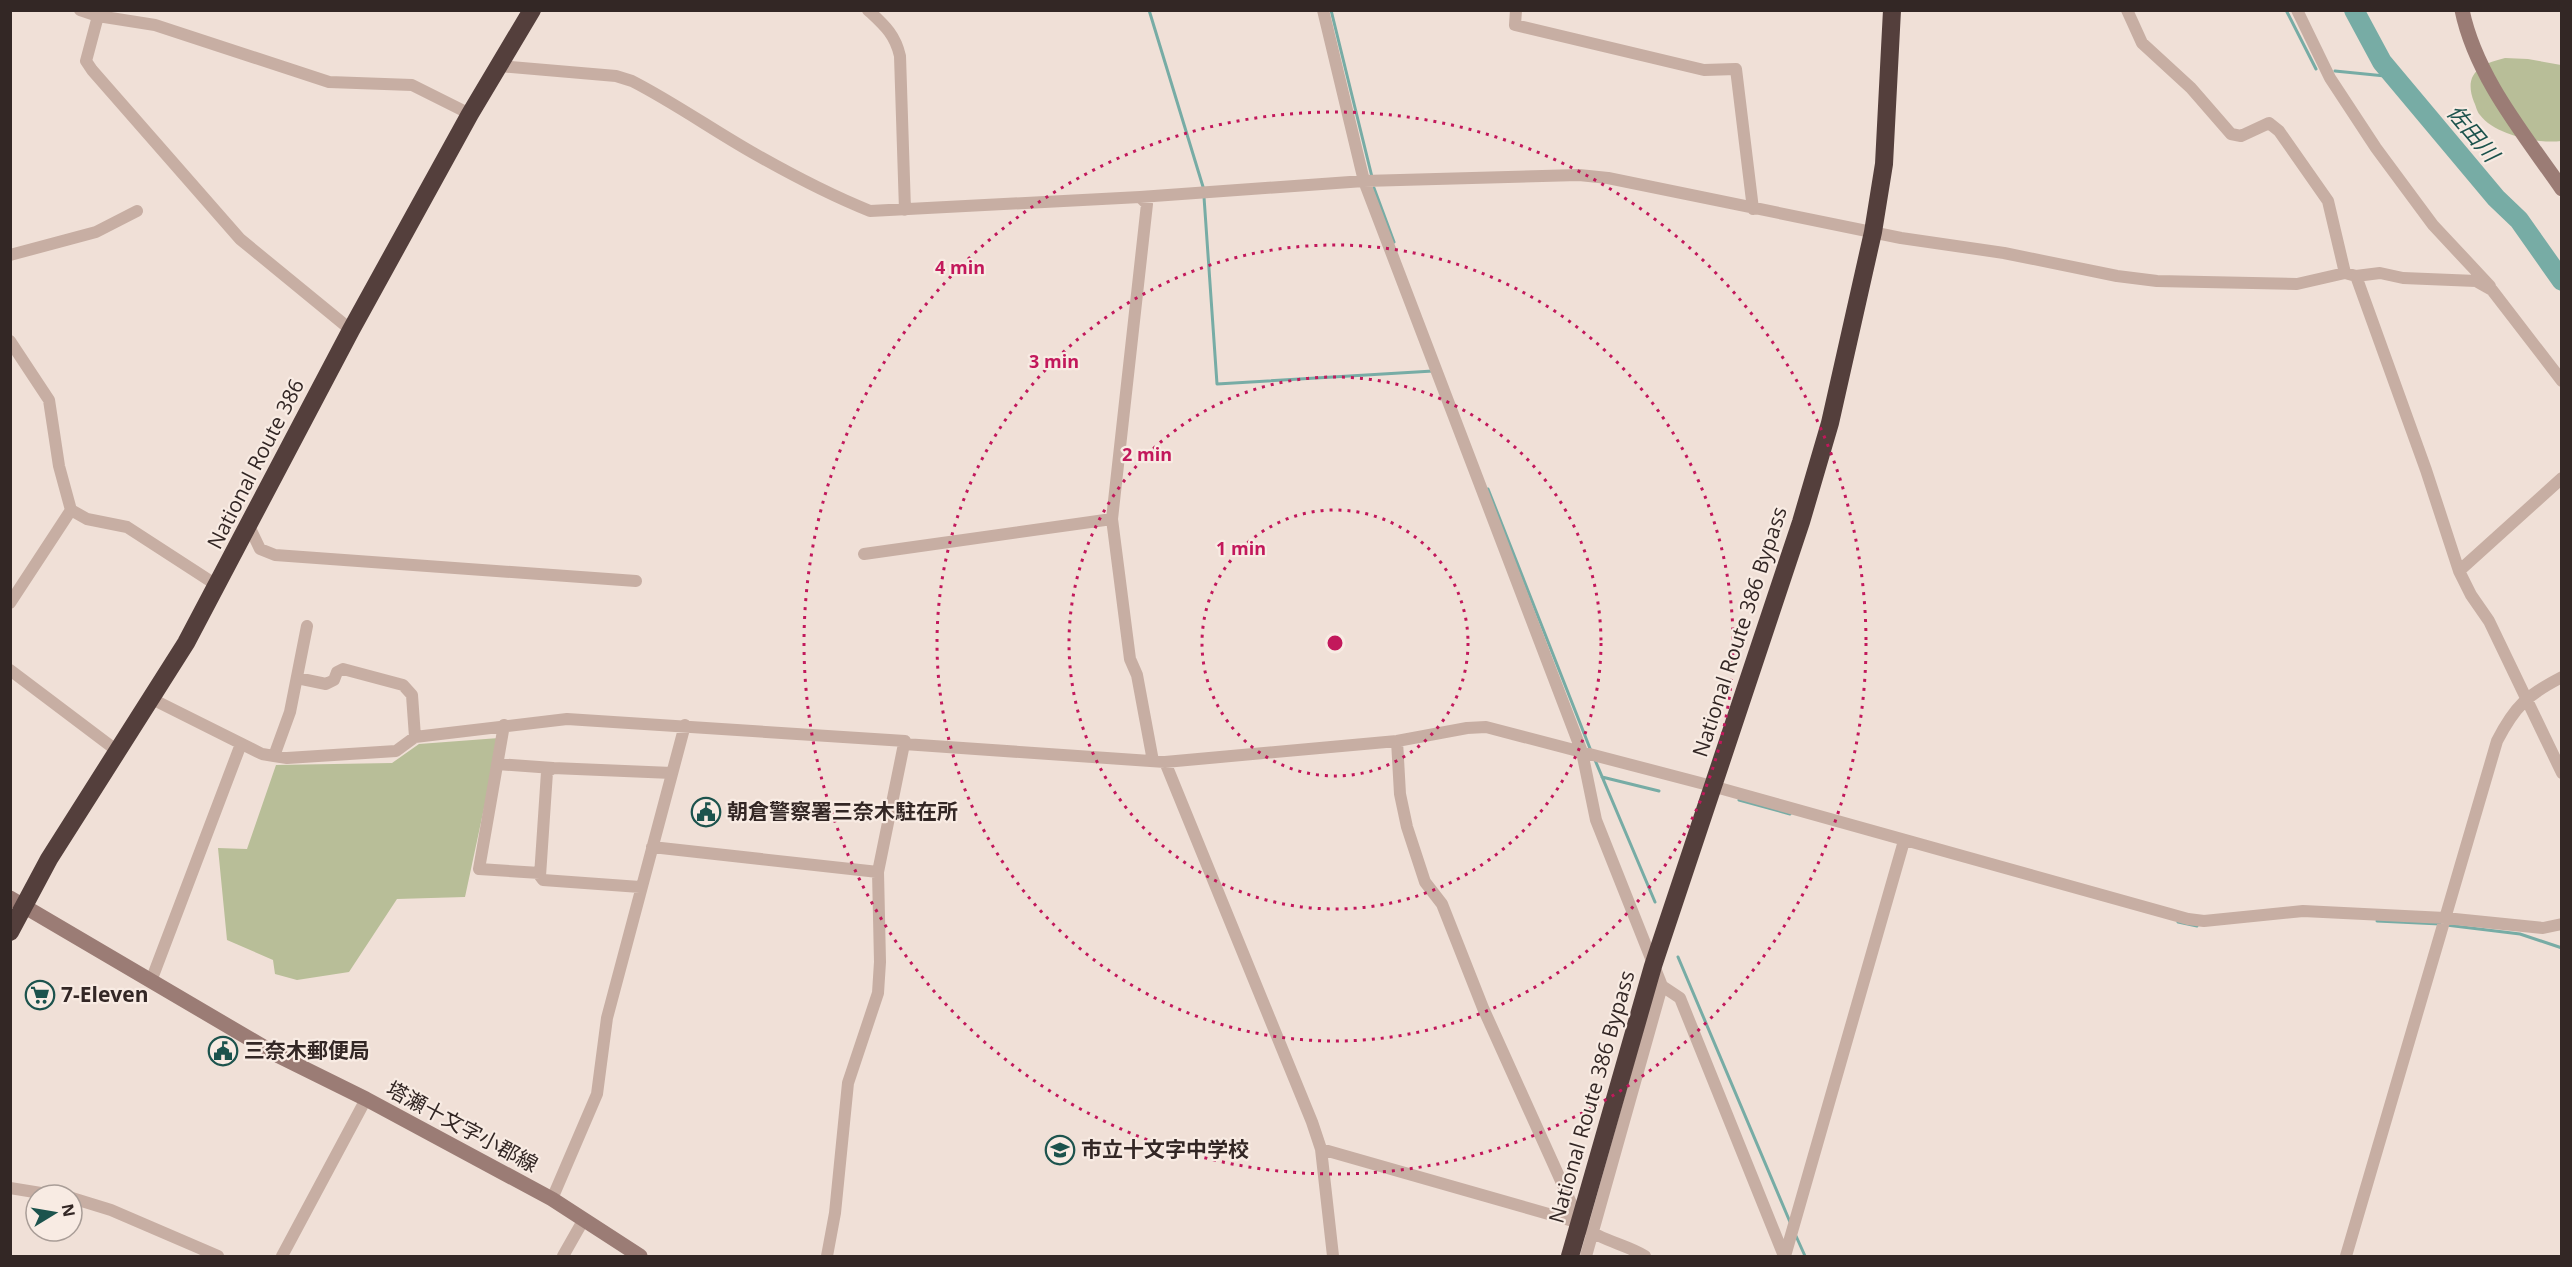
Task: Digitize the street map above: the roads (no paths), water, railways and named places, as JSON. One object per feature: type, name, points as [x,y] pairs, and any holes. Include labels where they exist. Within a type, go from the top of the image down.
[{"type":"highway","name":"National Route 386","points":[[10,932],[17,902],[49,859],[116,750],[152,699],[186,643],[351,330],[470,114],[532,10]]},
{"type":"highway","name":"National Route 386 Bypass","points":[[1570,1257],[1586,1229],[1653,966],[1801,522],[1830,423],[1873,232],[1884,164],[1892,10]]},
{"type":"main road","points":[[2462,10],[2468,37],[2492,86],[2562,189]]},
{"type":"main road","name":"塔瀬十文字小郡線","points":[[17,902],[279,1056],[366,1099],[552,1199],[640,1257]]},
{"type":"street","points":[[80,10],[98,16],[155,25],[329,82],[412,85],[470,114]]},
{"type":"street","points":[[868,10],[891,31],[897,42],[900,56],[906,210]]},
{"type":"street","points":[[1323,10],[1364,181],[1582,752],[1596,820],[1662,986],[1680,998],[1784,1257]]},
{"type":"street","points":[[1516,10],[1515,25],[1704,70],[1736,69],[1753,209]]},
{"type":"street","points":[[2127,10],[2142,43],[2191,88],[2231,134],[2241,136],[2269,123],[2279,131],[2328,201],[2351,274],[2426,470],[2459,571],[2471,595],[2489,621],[2562,773]]},
{"type":"street","points":[[2297,10],[2330,78],[2376,148],[2433,225],[2493,290],[2562,381]]},
{"type":"street","points":[[98,16],[86,61],[92,70],[240,239],[351,330]]},
{"type":"street","points":[[499,66],[616,76],[632,81],[754,154],[821,190],[870,210],[1140,197],[1364,181],[1579,175],[1608,178],[1753,209],[1873,232],[2004,253],[2117,276],[2157,281],[2297,284],[2351,274],[2380,273],[2403,278],[2476,281],[2493,290]]},
{"type":"street","points":[[1140,197],[1147,204],[1112,519],[1130,659],[1137,675],[1159,762],[1312,1122],[1321,1149],[1333,1257]]},
{"type":"street","points":[[10,255],[96,232],[137,211]]},
{"type":"street","points":[[10,341],[49,400],[59,466],[71,510],[87,519],[127,527],[218,586]]},
{"type":"street","points":[[2459,571],[2562,478]]},
{"type":"street","points":[[10,603],[71,510]]},
{"type":"street","points":[[864,554],[1112,519]]},
{"type":"street","points":[[249,526],[260,549],[275,555],[636,581]]},
{"type":"street","points":[[273,756],[290,712],[307,626]]},
{"type":"street","points":[[297,678],[326,684],[334,680],[336,672],[343,669],[403,685],[412,695],[415,737]]},
{"type":"street","points":[[10,670],[116,750]]},
{"type":"street","points":[[2346,1257],[2497,741],[2508,719],[2525,698],[2562,677]]},
{"type":"street","points":[[152,699],[262,754],[287,758],[396,751],[415,737],[567,719],[905,741],[878,872],[880,962],[878,993],[848,1083],[835,1213],[827,1257]]},
{"type":"street","points":[[504,725],[479,868],[540,873]]},
{"type":"street","points":[[552,1199],[597,1094],[607,1018],[640,887],[685,725]]},
{"type":"street","points":[[904,744],[1159,762],[1397,741],[1467,728],[1486,727],[1712,786],[1903,845],[2188,919],[2204,921],[2303,911],[2445,918],[2543,928],[2562,924]]},
{"type":"street","points":[[1397,741],[1400,794],[1407,827],[1425,882],[1442,904],[1483,1008],[1586,1229]]},
{"type":"street","points":[[151,981],[240,744]]},
{"type":"street","points":[[497,764],[672,773]]},
{"type":"street","points":[[553,768],[548,772],[540,873],[543,880],[640,887]]},
{"type":"street","points":[[1784,1257],[1903,845]]},
{"type":"street","points":[[652,847],[878,872]]},
{"type":"street","points":[[1586,1257],[1586,1229],[1662,986]]},
{"type":"street","points":[[282,1257],[366,1099]]},
{"type":"street","points":[[1321,1149],[1586,1229],[1632,1248],[1645,1257]]},
{"type":"street","points":[[84,1202],[111,1210],[218,1257]]},
{"type":"street","points":[[563,1257],[584,1219]]},
{"type":"waterway","points":[[1149,10],[1204,190]]},
{"type":"waterway","points":[[1331,10],[1372,177]]},
{"type":"waterway","points":[[2286,10],[2316,69]]},
{"type":"waterway","name":"佐田川","points":[[2354,10],[2382,62],[2496,198],[2519,220],[2562,281]]},
{"type":"waterway","points":[[2335,71],[2395,77]]},
{"type":"waterway","points":[[1374,188],[1394,242]]},
{"type":"waterway","points":[[1204,197],[1217,384],[1433,371]]},
{"type":"waterway","points":[[1488,489],[1591,751]]},
{"type":"waterway","points":[[1595,760],[1655,902]]},
{"type":"waterway","points":[[1602,777],[1659,791]]},
{"type":"waterway","points":[[1739,800],[1790,814]]},
{"type":"waterway","points":[[2377,921],[2440,924]]},
{"type":"waterway","points":[[2178,922],[2197,926]]},
{"type":"waterway","points":[[2446,925],[2520,934],[2562,948]]},
{"type":"waterway","points":[[1678,957],[1790,1222]]},
{"type":"waterway","points":[[1796,1236],[1805,1256]]},
{"type":"place","name":"朝倉警察署三奈木駐在所","points":[[706,812]]},
{"type":"place","name":"7-Eleven","points":[[40,995]]},
{"type":"place","name":"三奈木郵便局","points":[[223,1051]]},
{"type":"place","name":"市立十文字中学校","points":[[1060,1150]]}]
